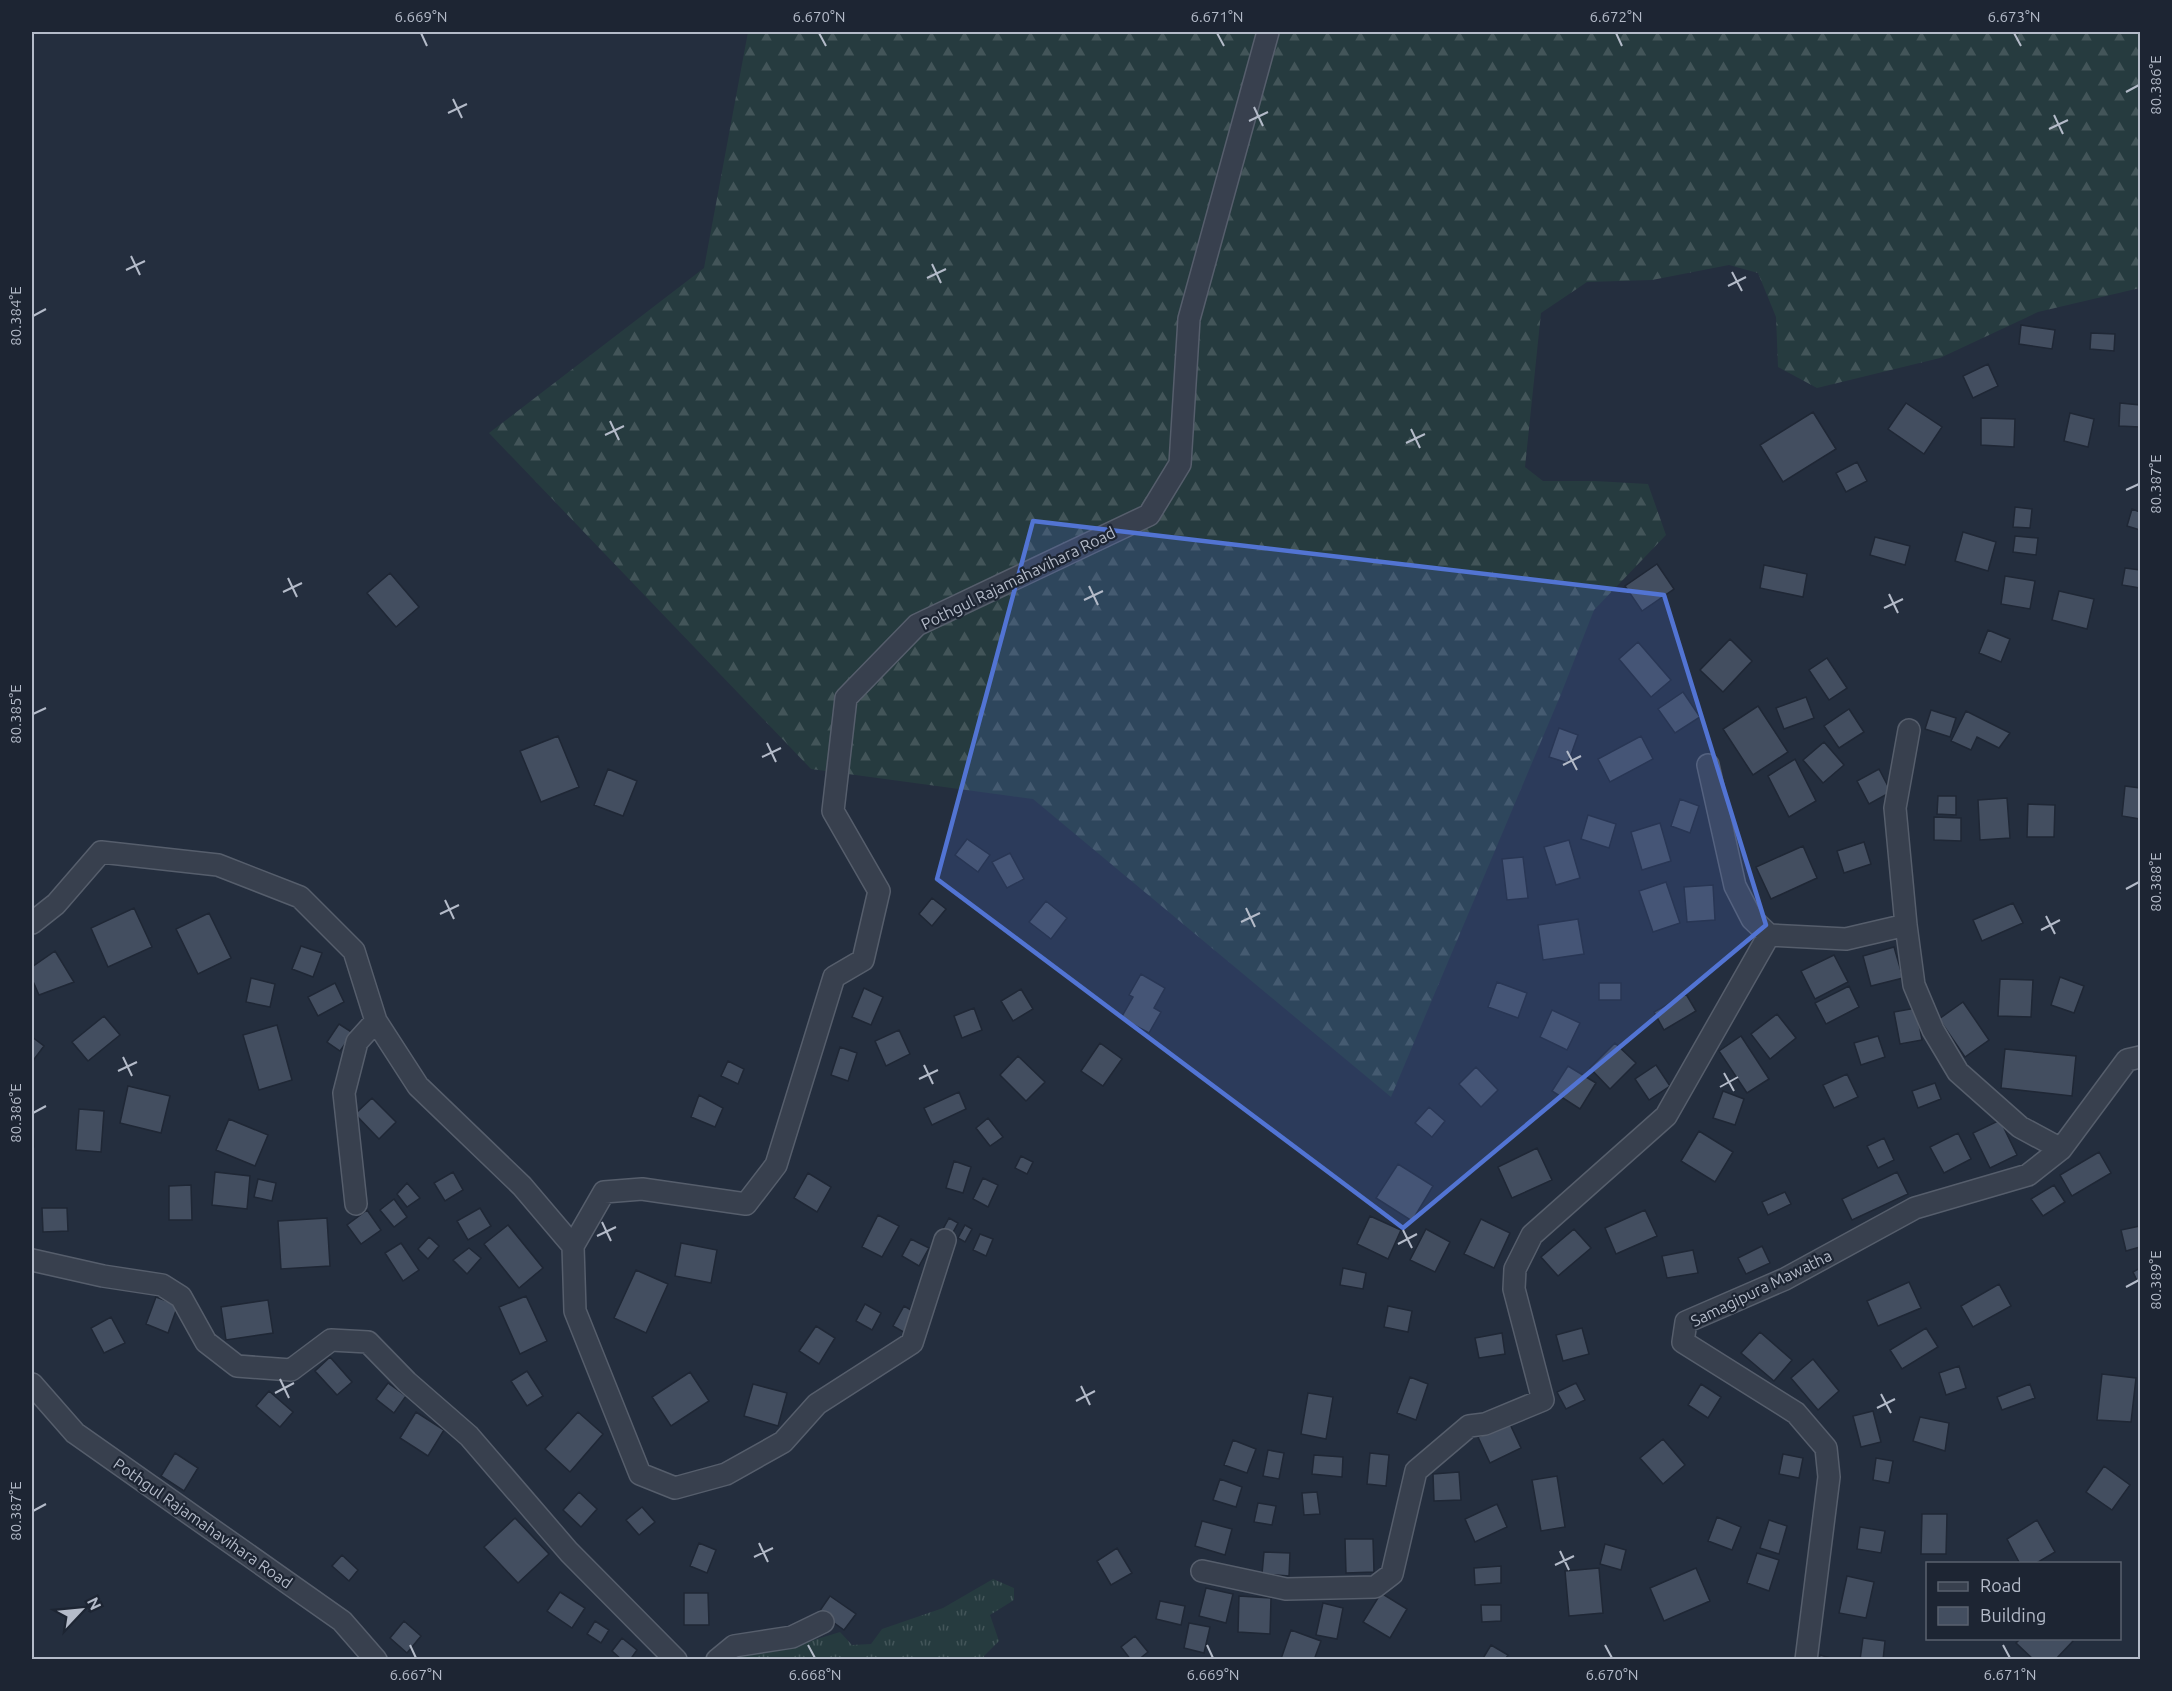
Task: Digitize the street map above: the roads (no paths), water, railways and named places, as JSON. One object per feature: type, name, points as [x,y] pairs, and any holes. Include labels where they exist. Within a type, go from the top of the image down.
[{"type":"street","name":"Pothgul Rajamahavihara Road","points":[[573,1245],[604,1192],[642,1189],[746,1204],[776,1165],[834,977],[863,960],[879,891],[833,811],[846,698],[916,625],[1149,515],[1180,464],[1189,319],[1268,32]]},
{"type":"street","points":[[1909,730],[1895,808],[1914,985],[1933,1030],[1958,1072],[2020,1127],[2061,1149]]},
{"type":"street","points":[[1708,765],[1735,886],[1752,919],[1769,935],[1846,939],[1906,925]]},
{"type":"street","points":[[32,923],[56,904],[101,852],[218,865],[300,897],[354,951],[376,1021],[418,1086],[522,1186],[573,1245],[575,1311],[640,1474],[675,1488],[726,1474],[783,1442],[817,1404],[912,1343],[945,1240]]},
{"type":"street","points":[[1202,1571],[1286,1589],[1375,1587],[1392,1574],[1416,1471],[1468,1426],[1485,1425],[1543,1400],[1514,1288],[1515,1269],[1532,1235],[1666,1116],[1769,935]]},
{"type":"street","points":[[356,1204],[344,1093],[357,1042],[376,1021]]},
{"type":"street","name":"Samagipura Mawatha","points":[[1806,1659],[1829,1477],[1826,1448],[1796,1413],[1683,1342],[1686,1322],[1785,1279],[1915,1208],[2028,1175],[2061,1149],[2127,1060],[2140,1057]]},
{"type":"street","points":[[32,1260],[103,1276],[162,1285],[181,1297],[206,1342],[237,1366],[291,1370],[331,1340],[368,1342],[407,1382],[469,1436],[569,1552],[676,1659]]},
{"type":"street","name":"Pothgul Rajamahavihara Road","points":[[32,1384],[75,1433],[342,1621],[376,1659]]},
{"type":"street","points":[[717,1659],[734,1646],[792,1637],[824,1622]]}]
